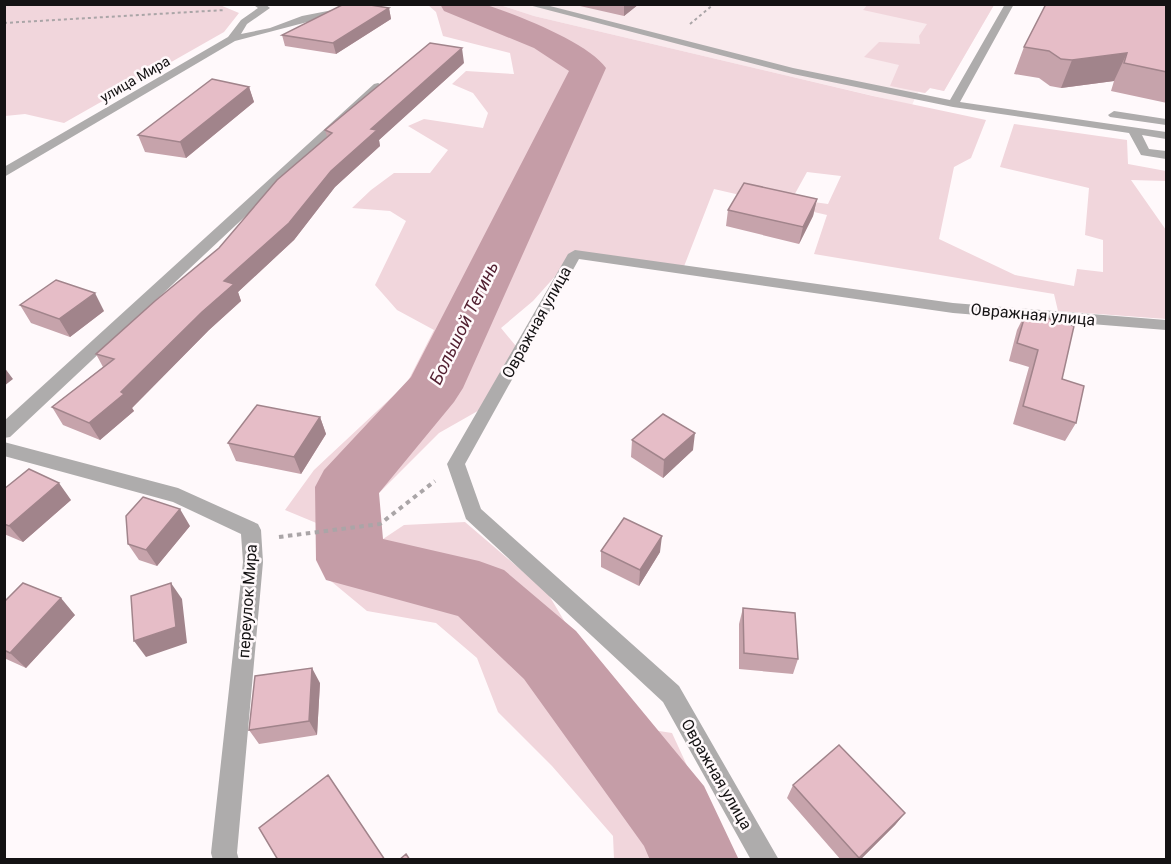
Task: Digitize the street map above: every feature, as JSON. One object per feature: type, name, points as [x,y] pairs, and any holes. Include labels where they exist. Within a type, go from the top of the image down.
[{"type":"street","points":[[529,4],[793,71],[1167,135]]},
{"type":"street","points":[[956,99],[1010,4]]},
{"type":"street","points":[[232,39],[273,30],[305,18],[357,8]]},
{"type":"street","points":[[270,9],[305,18]]},
{"type":"street","name":"улица Мира","points":[[4,173],[232,39],[244,22],[270,9]]},
{"type":"street","points":[[4,432],[378,86]]},
{"type":"street","points":[[956,99],[1167,122]]},
{"type":"street","points":[[1133,130],[1145,152],[1167,155]]},
{"type":"street","name":"Овражная улица","points":[[766,860],[671,694],[473,513],[456,464],[575,254],[954,308],[1167,326]]},
{"type":"street","name":"переулок Мира","points":[[4,449],[178,495],[251,530],[252,562],[224,852],[226,860]]},
{"type":"path","points":[[4,23],[270,9]]},
{"type":"path","points":[[278,538],[380,524],[456,464]]},
{"type":"shaded area","points":[[868,4],[994,5],[944,91],[930,88],[925,93],[890,86],[899,65],[864,57],[879,42],[920,44],[919,36],[927,24],[863,10]]},
{"type":"shaded area","points":[[5,5],[220,5],[239,13],[224,32],[64,123],[25,114],[5,116]]},
{"type":"shaded area","points":[[428,5],[500,5],[534,16],[873,96],[986,120],[971,158],[954,167],[939,239],[1015,275],[1074,286],[1077,269],[1103,272],[1103,240],[1085,235],[1089,188],[1000,167],[1014,124],[1127,140],[1128,164],[1166,171],[1166,181],[1131,180],[1166,230],[1166,319],[1058,311],[1054,294],[814,254],[827,215],[714,189],[683,269],[575,254],[533,301],[501,328],[520,351],[490,404],[439,433],[373,499],[326,527],[285,510],[314,470],[407,383],[434,330],[397,310],[375,285],[406,221],[390,211],[352,208],[394,173],[430,173],[448,150],[408,126],[424,119],[483,128],[488,113],[473,93],[452,84],[466,71],[514,74],[510,53],[443,36],[436,12]],"holes":[[[807,172],[841,176],[828,204],[792,199]]]},
{"type":"shaded area","points":[[500,5],[994,5],[944,91],[930,88],[925,93],[918,92],[912,105],[534,16]]},
{"type":"shaded area","points":[[465,522],[547,592],[627,726],[672,733],[712,820],[737,859],[614,859],[613,836],[552,766],[498,712],[477,658],[436,623],[367,611],[326,577],[404,525]]},
{"type":"building","points":[[344,4],[389,8],[333,43],[282,35]]},
{"type":"building","points":[[1046,4],[1167,4],[1167,72],[1124,63],[1127,53],[1072,60],[1061,59],[1049,51],[1024,47]]},
{"type":"building","points":[[430,43],[462,48],[371,129],[377,130],[331,171],[289,223],[224,281],[234,284],[202,312],[121,392],[124,394],[89,423],[52,407],[114,359],[96,354],[219,248],[277,180],[332,133],[325,130]]},
{"type":"building","points":[[212,79],[249,87],[180,142],[138,135]]},
{"type":"building","points":[[744,183],[817,199],[803,227],[728,210]]},
{"type":"building","points":[[56,280],[95,293],[59,319],[20,305]]},
{"type":"building","points":[[1026,312],[1074,326],[1062,379],[1084,386],[1076,423],[1023,406],[1038,350],[1017,343]]},
{"type":"building","points":[[257,405],[320,417],[294,457],[228,443]]},
{"type":"building","points":[[663,414],[695,433],[664,460],[632,440]]},
{"type":"building","points":[[29,469],[59,483],[9,526],[4,524],[4,489]]},
{"type":"building","points":[[143,497],[180,509],[146,550],[128,544],[126,516]]},
{"type":"building","points":[[624,518],[662,536],[640,570],[601,551]]},
{"type":"building","points":[[23,583],[61,598],[10,653],[4,650],[4,602]]},
{"type":"building","points":[[171,583],[176,627],[134,641],[131,596]]},
{"type":"building","points":[[743,608],[795,613],[798,659],[744,653]]},
{"type":"building","points":[[312,668],[309,721],[249,730],[255,676]]},
{"type":"building","points":[[839,745],[905,813],[859,858],[793,785]]},
{"type":"building","points":[[328,775],[385,860],[278,860],[259,828]]},
{"type":"building","points":[[406,854],[410,860],[399,860]]},
{"type":"waterway","name":"Большой Тегинь","points":[[455,4],[546,41],[588,68],[434,388],[347,487],[350,560],[479,591],[550,655],[674,816],[695,860]]}]
